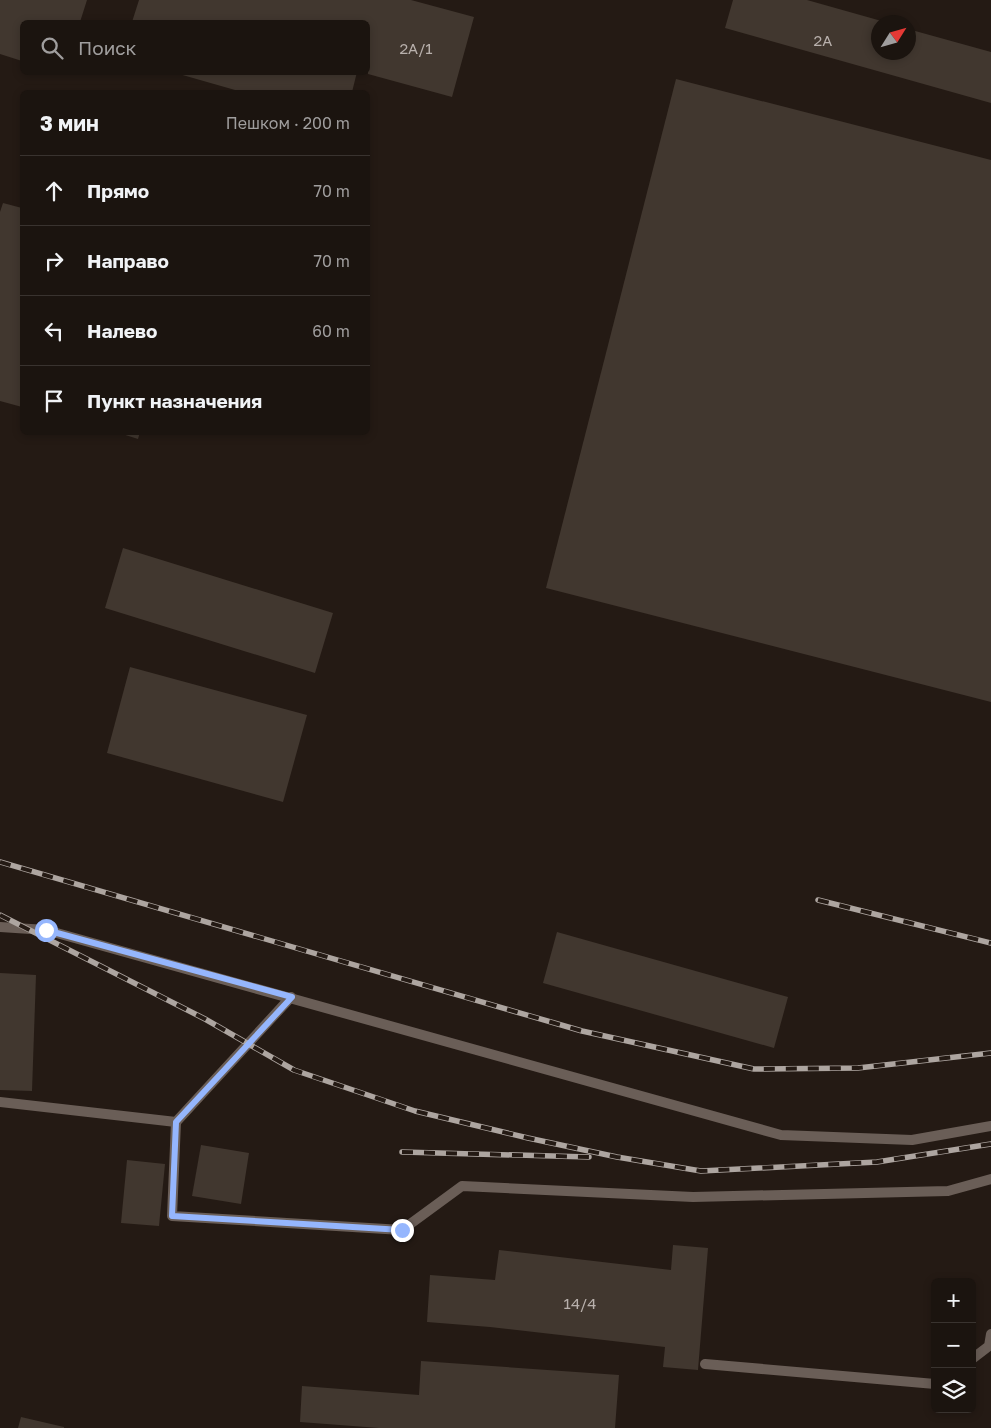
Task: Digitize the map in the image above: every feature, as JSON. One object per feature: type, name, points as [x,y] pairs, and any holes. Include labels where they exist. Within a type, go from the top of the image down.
[{"type":"lane","points":[[0,927],[46,930],[292,997],[781,1135],[912,1140],[991,1126]]},
{"type":"lane","points":[[292,997],[176,1122],[172,1216],[402,1230],[462,1186],[693,1197],[948,1191],[991,1179]]},
{"type":"lane","points":[[0,1102],[176,1122]]},
{"type":"lane","points":[[976,1356],[989,1346],[991,1334]]},
{"type":"lane","points":[[705,1364],[931,1384]]},
{"type":"building","points":[[0,0],[87,0],[81,20],[20,20],[20,60],[0,54]]},
{"type":"building","points":[[139,0],[411,0],[474,17],[452,97],[370,75],[370,20],[133,20]]},
{"type":"building","points":[[733,0],[807,0],[871,18],[871,60],[916,60],[916,31],[991,52],[991,103],[725,28]]},
{"type":"building","points":[[182,75],[356,75],[352,90],[235,90]]},
{"type":"building","points":[[676,79],[991,160],[991,702],[546,588]]},
{"type":"building","points":[[3,203],[20,207],[20,406],[0,401],[0,212]]},
{"type":"building","points":[[125,435],[139,435],[138,439]]},
{"type":"building","points":[[123,548],[333,613],[315,673],[105,608]]},
{"type":"building","points":[[130,667],[307,715],[283,802],[107,753]]},
{"type":"building","points":[[557,932],[788,997],[774,1048],[543,983]]},
{"type":"building","points":[[0,973],[36,975],[32,1091],[0,1090]]},
{"type":"building","points":[[201,1145],[249,1153],[241,1204],[192,1196]]},
{"type":"building","points":[[127,1160],[165,1164],[159,1226],[121,1223]]},
{"type":"building","points":[[673,1245],[708,1248],[698,1370],[663,1367],[665,1347],[490,1327],[427,1322],[430,1275],[495,1280],[499,1250],[671,1270]]},
{"type":"building","points":[[421,1361],[619,1375],[615,1428],[379,1428],[300,1422],[302,1386],[419,1395]]},
{"type":"building","points":[[21,1417],[64,1427],[64,1428],[18,1428]]},
{"type":"railway","points":[[0,862],[582,1031],[754,1069],[858,1068],[991,1053]]},
{"type":"railway","points":[[818,900],[991,943]]},
{"type":"railway","points":[[0,915],[205,1019],[294,1070],[415,1111],[528,1138],[617,1157],[701,1171],[877,1162],[991,1144]]},
{"type":"railway","points":[[402,1152],[589,1157]]},
{"type":"route","points":[[46,930],[292,997],[176,1122],[172,1216],[402,1230]]}]
